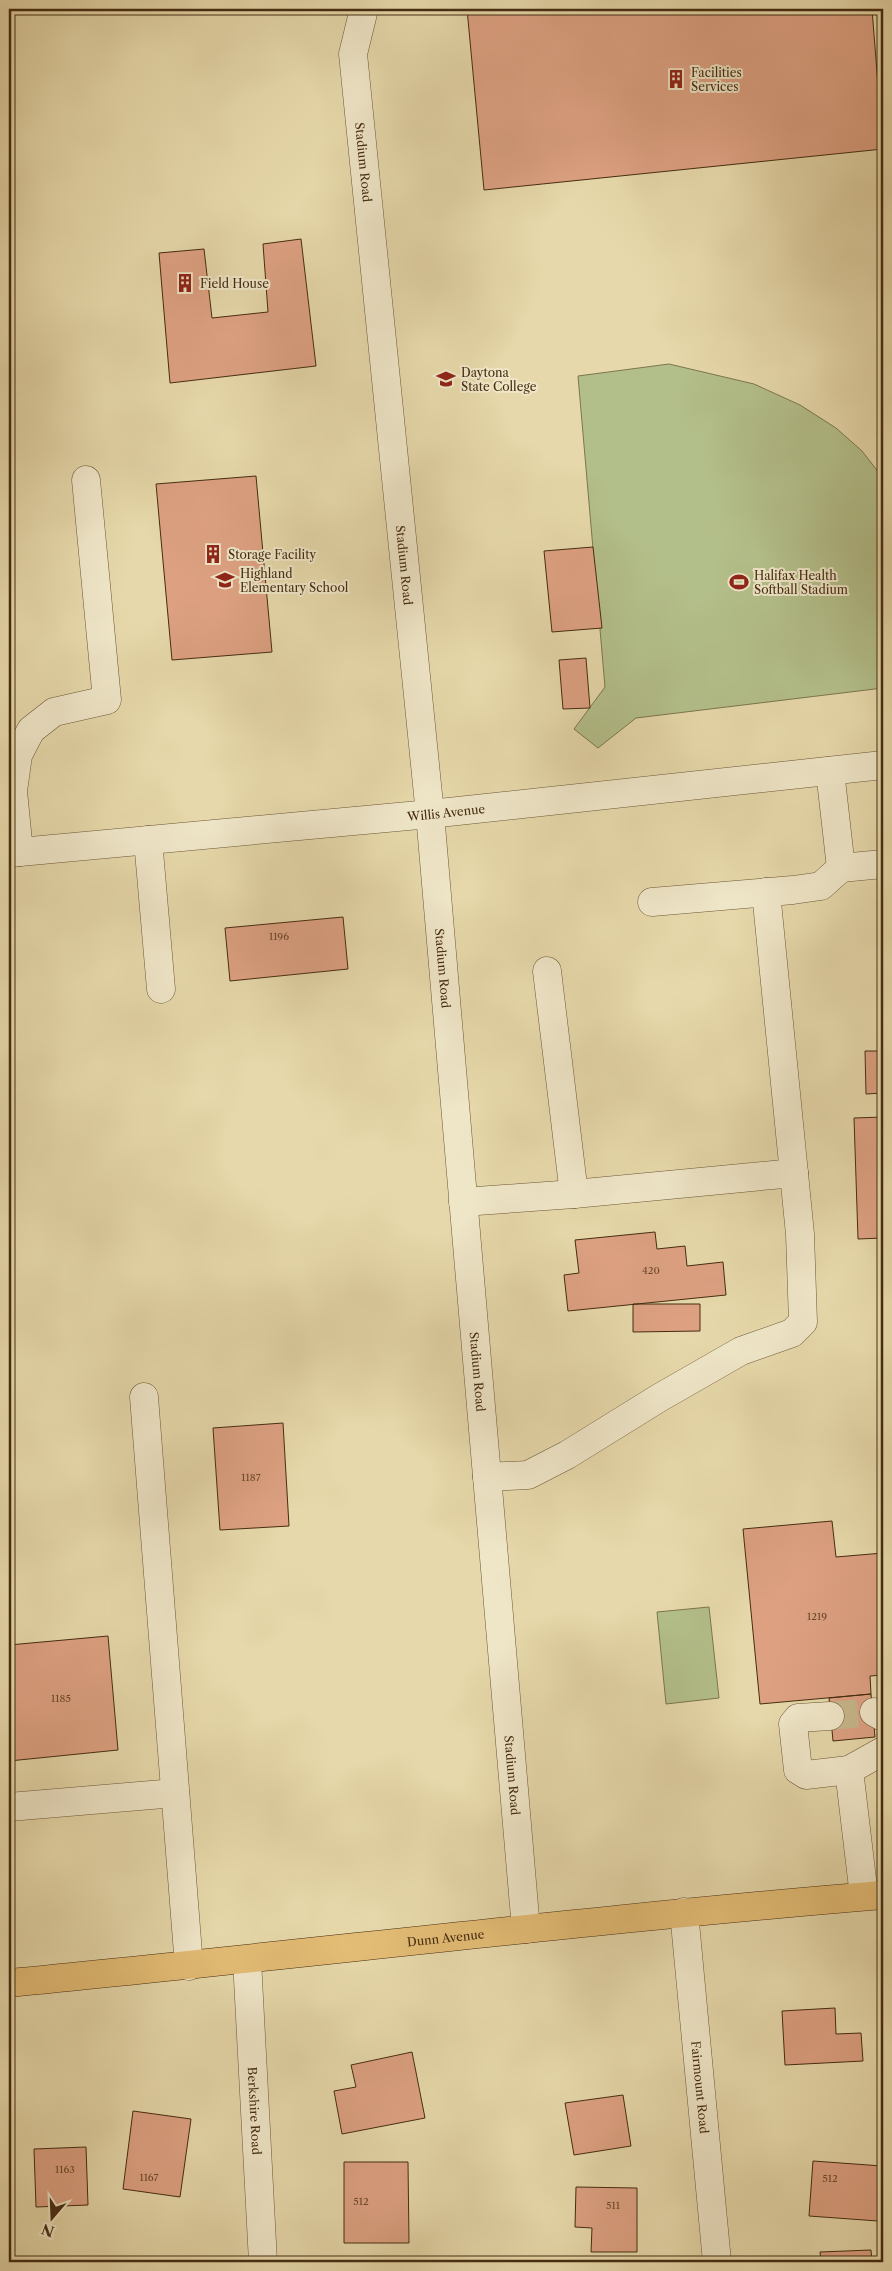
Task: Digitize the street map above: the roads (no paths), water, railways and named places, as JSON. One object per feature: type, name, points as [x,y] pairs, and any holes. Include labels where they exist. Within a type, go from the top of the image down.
[{"type":"main road","name":"Dunn Avenue","points":[[9,1984],[684,1912],[874,1895]]},
{"type":"street","name":"Stadium Road","points":[[364,9],[353,54],[430,814],[526,1929]]},
{"type":"street","points":[[14,853],[13,791],[18,755],[31,730],[54,712],[107,700],[86,480]]},
{"type":"street","name":"Willis Avenue","points":[[14,853],[430,814],[883,765]]},
{"type":"street","points":[[830,771],[842,868]]},
{"type":"street","points":[[148,840],[161,989]]},
{"type":"street","points":[[652,902],[821,886],[842,868],[883,864]]},
{"type":"street","points":[[487,1477],[528,1475],[567,1455],[659,1398],[741,1351],[792,1334],[803,1322],[800,1234],[766,892]]},
{"type":"street","points":[[547,971],[574,1194]]},
{"type":"street","points":[[463,1202],[574,1194],[794,1173]]},
{"type":"street","points":[[144,1397],[189,1966]]},
{"type":"street","points":[[830,1716],[798,1718],[793,1724],[798,1770],[806,1775],[849,1770],[883,1752]]},
{"type":"street","points":[[849,1770],[874,1895]]},
{"type":"street","points":[[9,1807],[175,1793]]},
{"type":"street","name":"Fairmount Road","points":[[684,1912],[717,2262]]},
{"type":"street","name":"Berkshire Road","points":[[247,1960],[264,2262]]},
{"type":"tunnel","points":[[830,1716],[874,1712]]},
{"type":"place","name":"Facilities Services","points":[[676,79]]},
{"type":"place","name":"Field House","points":[[185,283]]},
{"type":"place","name":"Daytona State College","points":[[446,379]]},
{"type":"place","name":"Storage Facility","points":[[213,554]]},
{"type":"place","name":"Highland Elementary School","points":[[225,580]]},
{"type":"place","name":"Halifax Health Softball Stadium","points":[[739,582]]}]
